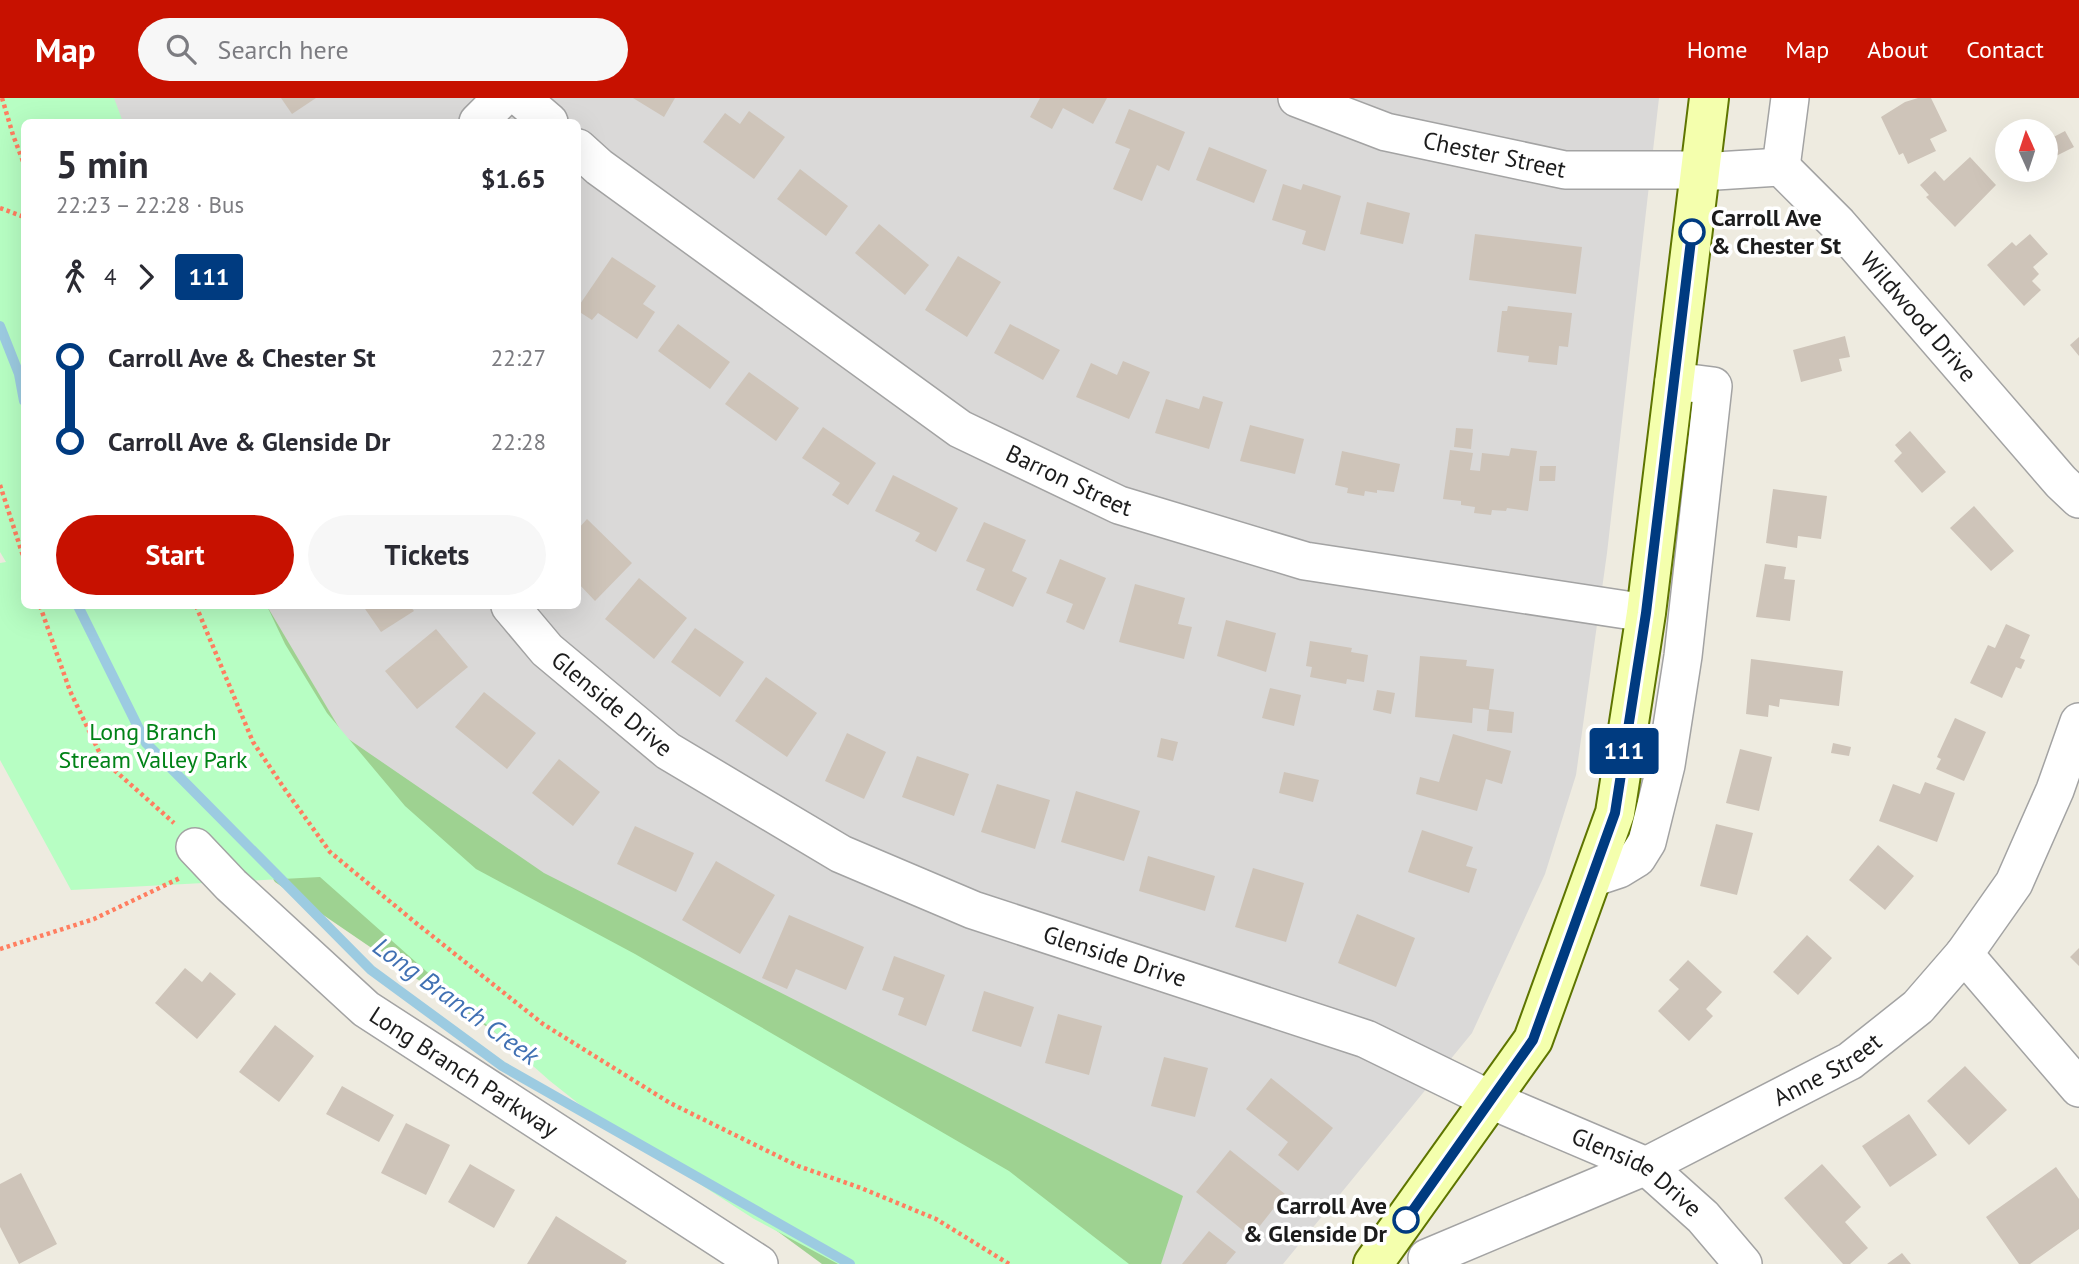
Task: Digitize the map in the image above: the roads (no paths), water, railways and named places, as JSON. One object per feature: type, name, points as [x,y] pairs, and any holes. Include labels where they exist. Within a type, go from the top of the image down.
[{"type":"main road","points":[[1373,1264],[1533,1040],[1615,813],[1646,613],[1709,98]]},
{"type":"street","points":[[481,119],[502,98]]},
{"type":"street","points":[[521,98],[546,119]]},
{"type":"street","name":"Chester Street","points":[[1297,98],[1386,132],[1565,170],[1700,172]]},
{"type":"street","points":[[1700,172],[1781,167],[1790,98]]},
{"type":"street","name":"Barron Street","points":[[581,151],[599,167],[960,429],[1119,505],[1305,561],[1646,613]]},
{"type":"street","name":"Wildwood Drive","points":[[1781,167],[1838,224],[2061,482],[2079,499]]},
{"type":"street","points":[[1591,878],[1619,869],[1637,858],[1647,842],[1666,765],[1683,656],[1713,386],[1674,381]]},
{"type":"street","name":"Glenside Drive","points":[[513,609],[547,650],[668,751],[841,853],[973,910],[1366,1039],[1491,1100],[1646,1166],[1703,1217],[1743,1264]]},
{"type":"street","name":"Anne Street","points":[[1427,1258],[1646,1166],[1850,1061],[1918,1007],[1964,954],[2014,883],[2054,790],[2079,722]]},
{"type":"street","name":"Long Branch Parkway","points":[[195,847],[231,886],[366,1009],[737,1258]]},
{"type":"street","points":[[1964,954],[2079,1088]]},
{"type":"waterway","name":"Long Branch Creek","points":[[0,326],[21,385]]},
{"type":"waterway","name":"Long Branch Creek","points":[[79,609],[146,743],[371,970],[502,1066],[850,1264]]},
{"type":"place","name":"Carroll Ave & Chester St","points":[[1692,232]]},
{"type":"place","name":"Carroll Ave & Glenside Dr","points":[[1406,1220]]},
{"type":"park label","name":"Long Branch Stream Valley Park","points":[[153,746]]}]
